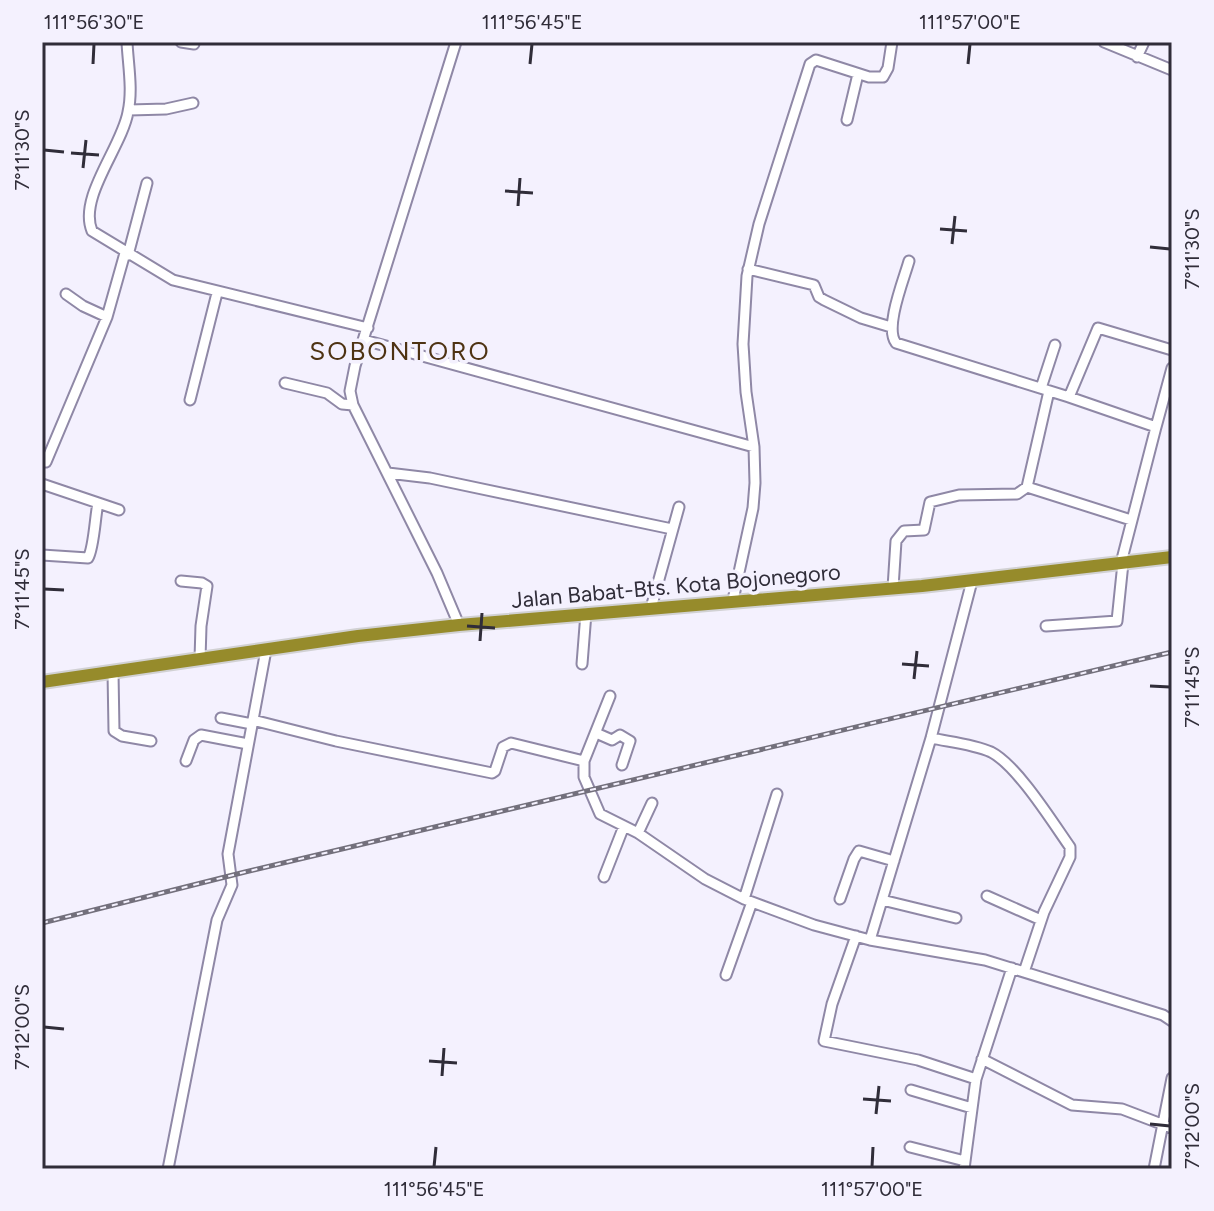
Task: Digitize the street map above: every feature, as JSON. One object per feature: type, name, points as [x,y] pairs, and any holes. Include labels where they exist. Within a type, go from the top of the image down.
[{"type":"highway","name":"Jalan Babat-Bts. Kota Bojonegoro","points":[[42,682],[358,636],[586,613],[972,581],[1172,557]]},
{"type":"street","points":[[127,42],[129,110],[96,187],[89,214],[92,231],[167,278],[217,293],[368,328]]},
{"type":"street","points":[[181,42],[194,44]]},
{"type":"street","points":[[456,42],[351,385],[353,405],[459,625]]},
{"type":"street","points":[[733,600],[753,508],[754,447],[743,344],[748,269],[759,224],[810,64],[816,60],[823,61],[877,78],[886,74],[892,42]]},
{"type":"street","points":[[1104,42],[1172,70]]},
{"type":"street","points":[[1137,57],[1144,42]]},
{"type":"street","points":[[847,120],[858,74]]},
{"type":"street","points":[[129,110],[166,109],[193,103]]},
{"type":"street","points":[[43,464],[107,317],[147,183]]},
{"type":"street","points":[[909,261],[891,327],[892,340],[896,343],[1156,427]]},
{"type":"street","points":[[748,269],[814,285],[819,297],[824,300],[861,318],[891,327]]},
{"type":"street","points":[[190,400],[217,293]]},
{"type":"street","points":[[66,294],[107,317]]},
{"type":"street","points":[[1069,397],[1098,328],[1172,350]]},
{"type":"street","points":[[364,340],[754,447]]},
{"type":"street","points":[[893,588],[896,541],[904,531],[924,530],[929,502],[959,495],[1017,494],[1027,487],[1055,345]]},
{"type":"street","points":[[1046,626],[1117,621],[1122,563],[1131,520],[1172,368]]},
{"type":"street","points":[[285,383],[327,393],[342,404],[353,405]]},
{"type":"street","points":[[388,473],[430,478],[672,529]]},
{"type":"street","points":[[42,484],[119,510]]},
{"type":"street","points":[[1027,487],[1131,520]]},
{"type":"street","points":[[42,555],[87,560],[91,554],[98,503]]},
{"type":"street","points":[[651,608],[679,507]]},
{"type":"street","points":[[181,581],[207,586],[200,659]]},
{"type":"street","points":[[870,940],[931,738],[972,581]]},
{"type":"street","points":[[582,664],[586,613]]},
{"type":"street","points":[[168,1169],[217,920],[232,885],[228,854],[266,650]]},
{"type":"street","points":[[113,672],[114,731],[122,736],[151,741]]},
{"type":"street","points":[[610,696],[584,761],[584,777],[596,811],[638,833],[681,864],[748,900],[806,922],[870,940],[1012,968],[1163,1015],[1172,1021]]},
{"type":"street","points":[[221,718],[492,773],[506,744],[584,761]]},
{"type":"street","points":[[596,733],[612,740],[620,735],[630,741],[622,765]]},
{"type":"street","points":[[186,761],[194,740],[201,735],[248,744]]},
{"type":"street","points":[[931,738],[981,749],[999,757],[1070,847],[1070,857],[1041,920],[1024,972]]},
{"type":"street","points":[[726,975],[777,794]]},
{"type":"street","points":[[638,833],[652,803]]},
{"type":"street","points":[[604,877],[624,826]]},
{"type":"street","points":[[840,899],[859,851],[894,861]]},
{"type":"street","points":[[987,896],[1041,920]]},
{"type":"street","points":[[882,900],[956,918]]},
{"type":"street","points":[[856,936],[832,1004],[824,1041],[918,1060],[976,1079]]},
{"type":"street","points":[[910,1147],[964,1165],[976,1079],[1012,968]]},
{"type":"street","points":[[982,1059],[1072,1105],[1122,1109],[1167,1125]]},
{"type":"street","points":[[1154,1169],[1167,1125],[1172,1078]]},
{"type":"street","points":[[911,1090],[972,1108]]},
{"type":"railway","points":[[42,923],[1172,652]]},
{"type":"district","name":"SOBONTORO","points":[[400,351]]}]
